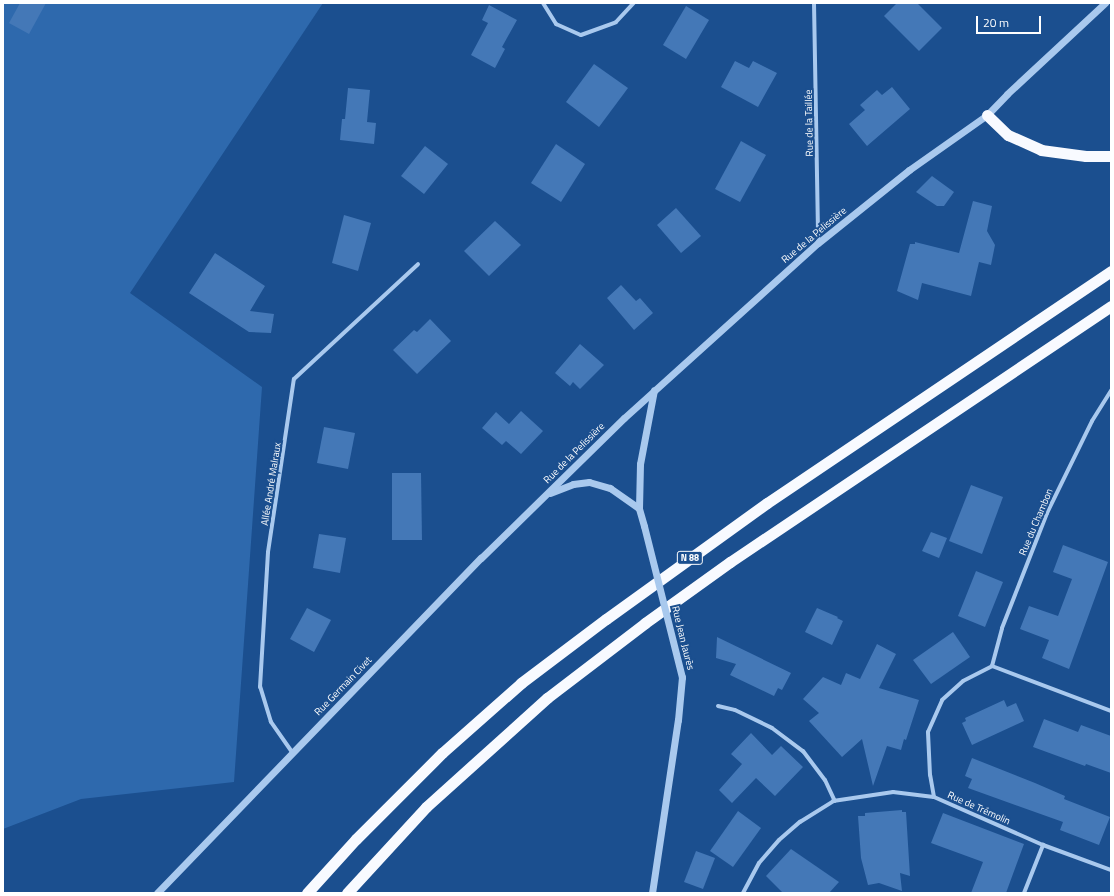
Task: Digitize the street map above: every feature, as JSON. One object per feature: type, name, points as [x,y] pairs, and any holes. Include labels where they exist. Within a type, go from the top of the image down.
[{"type":"highway","points":[[987,115],[1008,135],[1041,150],[1086,156],[1111,156]]},
{"type":"highway","name":"N 88","points":[[307,893],[356,839],[442,753],[527,679],[612,614],[767,503],[1111,271]]},
{"type":"highway","name":"N 88","points":[[347,893],[426,807],[559,689],[645,623],[730,562],[1111,306]]},
{"type":"street","points":[[543,3],[556,24],[581,35],[616,22],[634,3]]},
{"type":"street","name":"Rue de la Taillée","points":[[814,3],[818,243]]},
{"type":"street","name":"Rue de la Pelissière","points":[[546,495],[654,390],[818,243],[909,170],[987,115],[1007,94],[1105,3]]},
{"type":"street","name":"Allée André Malraux","points":[[292,752],[271,722],[260,687],[268,552],[294,379],[418,264]]},
{"type":"street","name":"Rue Jean Jaurès","points":[[652,893],[678,720],[682,677],[639,508],[640,464],[654,390]]},
{"type":"street","name":"Rue du Chambon","points":[[992,666],[1002,628],[1047,513],[1092,421],[1111,391]]},
{"type":"street","points":[[546,495],[573,484],[589,482],[610,488],[639,508]]},
{"type":"street","name":"Rue Germain Civet","points":[[157,893],[481,558],[546,495]]},
{"type":"street","points":[[934,797],[930,775],[928,732],[942,700],[963,681],[992,666],[1111,711]]},
{"type":"street","points":[[718,706],[735,710],[772,728],[803,751],[825,780],[835,801]]},
{"type":"street","name":"Rue de Trémolin","points":[[743,893],[759,863],[779,840],[800,822],[835,801],[893,792],[934,797],[1043,845],[1111,870]]},
{"type":"street","points":[[1024,893],[1043,845]]},
{"type":"shaded area","points":[[3,3],[323,3],[130,293],[262,387],[234,782],[81,799],[3,829]]},
{"type":"building","points":[[20,3],[46,3],[29,34],[9,23]]},
{"type":"building","points":[[897,3],[917,3],[942,28],[919,51],[884,16]]},
{"type":"building","points":[[489,5],[517,20],[502,47],[505,49],[495,68],[471,55],[488,23],[482,20]]},
{"type":"building","points":[[686,6],[709,20],[686,59],[663,45]]},
{"type":"building","points":[[735,61],[749,68],[753,61],[777,73],[758,107],[721,87]]},
{"type":"building","points":[[594,64],[628,88],[599,127],[566,102]]},
{"type":"building","points":[[892,87],[910,109],[867,146],[849,124],[865,110],[860,105],[877,90],[882,95]]},
{"type":"building","points":[[348,88],[370,90],[367,122],[376,123],[374,144],[340,140],[342,119],[345,119]]},
{"type":"building","points":[[741,141],[766,155],[740,202],[715,189]]},
{"type":"building","points":[[556,144],[585,164],[561,202],[531,183]]},
{"type":"building","points":[[425,146],[448,164],[424,194],[401,176]]},
{"type":"building","points":[[932,176],[954,192],[944,206],[937,206],[916,192]]},
{"type":"building","points":[[973,201],[992,206],[987,231],[995,245],[991,265],[979,262],[971,296],[922,283],[918,300],[897,291],[910,244],[915,244],[915,242],[959,253]]},
{"type":"building","points":[[676,208],[701,236],[681,253],[657,225]]},
{"type":"building","points":[[344,215],[371,223],[358,271],[332,263]]},
{"type":"building","points":[[495,221],[521,245],[489,276],[464,251]]},
{"type":"building","points":[[215,253],[265,286],[250,311],[274,314],[271,333],[249,332],[189,293]]},
{"type":"building","points":[[621,285],[636,301],[640,298],[653,313],[634,330],[607,298]]},
{"type":"building","points":[[430,319],[451,341],[417,374],[393,350],[414,330],[417,332]]},
{"type":"building","points":[[580,344],[604,365],[580,389],[573,382],[570,386],[555,373]]},
{"type":"building","points":[[521,411],[543,431],[521,454],[506,441],[502,445],[482,428],[496,412],[509,424]]},
{"type":"building","points":[[324,427],[355,433],[348,469],[317,463]]},
{"type":"building","points":[[392,473],[421,473],[422,540],[392,540]]},
{"type":"building","points":[[971,485],[1003,497],[982,554],[949,541]]},
{"type":"building","points":[[931,532],[947,538],[939,558],[922,551]]},
{"type":"building","points":[[319,534],[346,538],[340,573],[313,568]]},
{"type":"building","points":[[1063,545],[1108,562],[1069,669],[1042,658],[1049,640],[1020,629],[1029,606],[1058,616],[1072,579],[1053,572]]},
{"type":"building","points":[[976,571],[1003,582],[985,627],[958,616]]},
{"type":"building","points":[[307,608],[331,620],[314,652],[290,639]]},
{"type":"building","points":[[817,608],[838,617],[837,618],[843,621],[832,645],[805,632]]},
{"type":"building","points":[[953,632],[970,657],[931,684],[913,660]]},
{"type":"building","points":[[717,637],[791,673],[782,690],[778,688],[774,696],[730,675],[736,664],[716,658]]},
{"type":"building","points":[[877,644],[896,654],[879,688],[919,700],[906,740],[904,739],[901,750],[887,746],[873,786],[862,739],[842,757],[809,721],[819,713],[803,699],[823,677],[841,685],[846,673],[860,679]]},
{"type":"building","points":[[1004,700],[1007,707],[1016,703],[1024,721],[972,745],[962,723],[966,721],[965,718]]},
{"type":"building","points":[[1044,719],[1078,732],[1081,725],[1111,736],[1111,773],[1086,764],[1085,766],[1033,747]]},
{"type":"building","points":[[751,733],[772,755],[781,746],[803,767],[775,796],[756,778],[732,803],[719,790],[742,764],[731,754]]},
{"type":"building","points":[[972,758],[1035,783],[1065,796],[1064,799],[1110,817],[1099,845],[1060,830],[1063,822],[968,788],[972,779],[965,776]]},
{"type":"building","points":[[902,810],[902,812],[906,812],[910,876],[900,873],[902,891],[879,883],[868,885],[861,858],[858,816],[865,816],[865,813]]},
{"type":"building","points":[[738,811],[761,828],[733,867],[710,851]]},
{"type":"building","points":[[943,813],[1024,844],[1006,893],[971,893],[983,862],[931,843]]},
{"type":"building","points":[[791,849],[839,882],[829,893],[783,893],[766,876]]},
{"type":"building","points":[[696,851],[715,858],[703,889],[684,882]]}]
